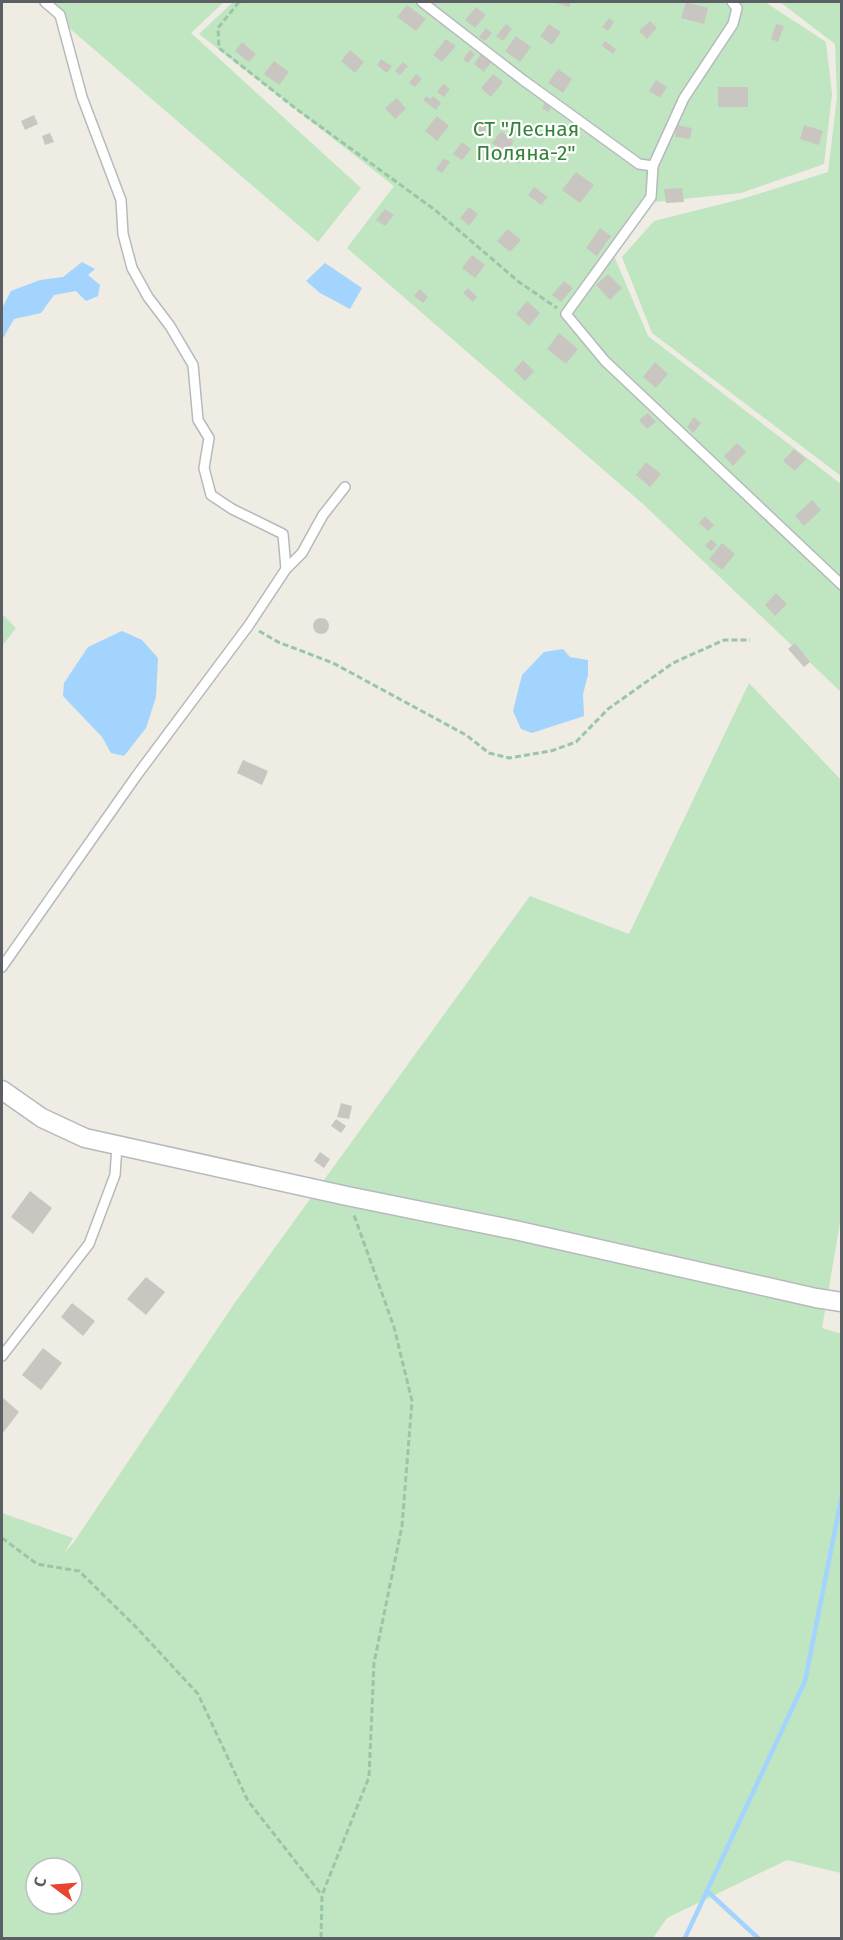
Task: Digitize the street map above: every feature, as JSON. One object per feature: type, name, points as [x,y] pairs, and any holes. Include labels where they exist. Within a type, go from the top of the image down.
[{"type":"street","points":[[2,1090],[42,1118],[85,1138],[842,1302]]},
{"type":"lane","points":[[45,2],[60,15],[82,98],[121,200],[123,234],[132,268],[148,297],[170,326],[193,365],[198,420],[209,438],[204,468],[211,495],[232,509],[283,534],[286,569]]},
{"type":"lane","points":[[422,2],[523,80],[629,157],[639,164],[654,166]]},
{"type":"lane","points":[[732,2],[736,8],[733,24],[684,98],[654,166],[651,197],[566,314],[604,361],[842,585]]},
{"type":"lane","points":[[2,967],[137,775],[249,625],[286,569],[302,554],[323,515],[345,487]]},
{"type":"lane","points":[[2,1356],[89,1244],[115,1175],[117,1146]]},
{"type":"path","points":[[240,2],[218,28],[219,48],[295,108],[435,210],[519,282],[566,314]]},
{"type":"path","points":[[249,625],[278,642],[333,663],[466,735],[489,753],[509,758],[551,751],[576,742],[608,709],[673,663],[724,640],[750,640]]},
{"type":"path","points":[[321,1938],[322,1895],[369,1777],[374,1664],[402,1526],[412,1401],[394,1327],[347,1196]]},
{"type":"path","points":[[2,1538],[37,1564],[79,1571],[138,1629],[198,1694],[248,1801],[322,1895]]},
{"type":"green space","points":[[39,2],[224,2],[191,33],[361,188],[318,242]]},
{"type":"green space","name":"СТ \"Лесная Поляна-2\"","points":[[233,2],[765,2],[826,42],[832,94],[824,164],[741,193],[654,202],[614,256],[648,336],[841,484],[841,692],[643,504],[347,248],[394,186],[199,34]]},
{"type":"green space","points":[[780,2],[841,2],[841,476],[652,333],[622,257],[654,221],[742,199],[828,172],[837,97],[835,44]]},
{"type":"green space","points":[[2,614],[16,628],[2,646]]},
{"type":"green space","points":[[749,683],[841,780],[842,1211],[822,1328],[842,1334],[841,1873],[787,1860],[667,1918],[653,1938],[2,1938],[2,1513],[73,1538],[64,1553],[74,1542],[234,1304],[530,896],[629,934]]},
{"type":"water","points":[[82,262],[95,269],[88,275],[100,285],[98,296],[86,301],[76,291],[54,295],[41,313],[14,319],[2,340],[2,308],[11,291],[40,280],[63,277]]},
{"type":"water","points":[[325,263],[362,288],[350,309],[320,293],[306,281]]},
{"type":"water","points":[[122,631],[142,640],[158,658],[156,697],[146,728],[124,756],[111,753],[102,737],[63,696],[64,683],[88,647]]},
{"type":"water","points":[[563,649],[570,657],[588,660],[588,675],[583,694],[584,716],[532,733],[521,729],[513,711],[522,675],[544,652]]},
{"type":"building","points":[[553,2],[571,2],[569,7]]},
{"type":"building","points":[[686,2],[708,8],[704,24],[681,18]]},
{"type":"building","points":[[407,5],[426,19],[416,31],[397,17]]},
{"type":"building","points":[[476,7],[486,15],[475,28],[465,20]]},
{"type":"building","points":[[609,18],[614,22],[608,31],[602,27]]},
{"type":"building","points":[[650,21],[657,28],[647,39],[639,31]]},
{"type":"building","points":[[506,24],[512,29],[503,41],[496,36]]},
{"type":"building","points":[[549,24],[561,32],[552,45],[540,36]]},
{"type":"building","points":[[776,24],[784,26],[778,42],[771,39]]},
{"type":"building","points":[[486,28],[492,33],[485,41],[479,37]]},
{"type":"building","points":[[516,36],[531,47],[520,62],[505,51]]},
{"type":"building","points":[[446,39],[456,46],[442,62],[433,55]]},
{"type":"building","points":[[605,41],[616,49],[613,54],[602,46]]},
{"type":"building","points":[[242,42],[256,54],[249,62],[235,51]]},
{"type":"building","points":[[350,50],[364,62],[355,73],[341,61]]},
{"type":"building","points":[[470,50],[475,54],[468,63],[463,59]]},
{"type":"building","points":[[481,54],[491,62],[484,72],[474,64]]},
{"type":"building","points":[[381,59],[392,66],[387,73],[377,65]]},
{"type":"building","points":[[274,61],[289,72],[279,85],[264,74]]},
{"type":"building","points":[[403,62],[408,66],[400,75],[395,71]]},
{"type":"building","points":[[558,69],[572,79],[563,93],[548,83]]},
{"type":"building","points":[[416,74],[422,79],[415,87],[409,83]]},
{"type":"building","points":[[493,74],[503,82],[491,97],[481,88]]},
{"type":"building","points":[[656,80],[667,87],[660,98],[649,91]]},
{"type":"building","points":[[443,84],[450,89],[444,97],[437,92]]},
{"type":"building","points":[[718,87],[748,87],[748,107],[718,107]]},
{"type":"building","points":[[426,96],[431,99],[433,96],[441,103],[436,110],[423,100]]},
{"type":"building","points":[[397,98],[406,109],[395,119],[385,108]]},
{"type":"building","points":[[545,103],[551,108],[548,112],[542,108]]},
{"type":"building","points":[[34,115],[38,124],[25,130],[21,121]]},
{"type":"building","points":[[437,116],[449,126],[437,141],[425,131]]},
{"type":"building","points":[[482,122],[488,127],[480,137],[474,132]]},
{"type":"building","points":[[677,125],[692,128],[690,139],[675,137]]},
{"type":"building","points":[[804,125],[823,131],[819,145],[800,139]]},
{"type":"building","points":[[501,131],[514,141],[506,153],[492,143]]},
{"type":"building","points":[[50,133],[54,142],[45,145],[42,136]]},
{"type":"building","points":[[462,142],[471,149],[462,160],[453,154]]},
{"type":"building","points":[[517,149],[525,155],[518,164],[510,159]]},
{"type":"building","points":[[444,158],[450,162],[442,173],[436,169]]},
{"type":"building","points":[[576,172],[594,185],[580,203],[562,190]]},
{"type":"building","points":[[534,187],[548,197],[541,205],[528,195]]},
{"type":"building","points":[[682,188],[684,202],[666,203],[664,189]]},
{"type":"building","points":[[469,207],[478,214],[469,226],[460,218]]},
{"type":"building","points":[[385,209],[394,215],[385,226],[376,220]]},
{"type":"building","points":[[600,228],[611,236],[597,256],[586,248]]},
{"type":"building","points":[[508,229],[521,240],[510,252],[497,241]]},
{"type":"building","points":[[472,255],[485,265],[475,278],[462,268]]},
{"type":"building","points":[[608,274],[622,288],[610,300],[596,285]]},
{"type":"building","points":[[564,281],[573,288],[561,302],[552,295]]},
{"type":"building","points":[[468,288],[477,297],[473,302],[463,293]]},
{"type":"building","points":[[420,289],[428,297],[423,303],[414,296]]},
{"type":"building","points":[[527,301],[540,313],[529,326],[516,314]]},
{"type":"building","points":[[559,333],[578,349],[566,364],[547,349]]},
{"type":"building","points":[[523,360],[534,371],[525,381],[514,370]]},
{"type":"building","points":[[655,362],[668,374],[656,388],[643,377]]},
{"type":"building","points":[[648,413],[656,422],[647,429],[639,420]]},
{"type":"building","points":[[694,417],[701,423],[693,433],[687,427]]},
{"type":"building","points":[[737,443],[746,452],[733,466],[724,456]]},
{"type":"building","points":[[794,449],[806,459],[795,471],[783,461]]},
{"type":"building","points":[[646,462],[661,474],[650,487],[636,475]]},
{"type":"building","points":[[812,500],[821,510],[804,526],[795,516]]},
{"type":"building","points":[[705,516],[714,525],[708,531],[699,523]]},
{"type":"building","points":[[711,539],[717,545],[711,551],[705,546]]},
{"type":"building","points":[[722,543],[735,554],[722,570],[709,559]]},
{"type":"building","points":[[776,593],[787,604],[775,616],[765,605]]},
{"type":"building","points":[[321,618],[327,620],[329,626],[327,632],[321,634],[315,632],[313,626],[315,620]]},
{"type":"building","points":[[795,643],[810,662],[804,667],[788,649]]},
{"type":"building","points":[[243,760],[268,771],[262,785],[237,773]]},
{"type":"building","points":[[341,1103],[352,1106],[349,1119],[337,1117]]},
{"type":"building","points":[[336,1119],[346,1126],[341,1133],[331,1126]]},
{"type":"building","points":[[320,1152],[330,1159],[324,1168],[314,1161]]},
{"type":"building","points":[[30,1191],[52,1208],[33,1234],[11,1217]]},
{"type":"building","points":[[146,1277],[165,1292],[146,1315],[127,1299]]},
{"type":"building","points":[[72,1303],[95,1321],[83,1336],[61,1317]]},
{"type":"building","points":[[43,1348],[62,1363],[41,1390],[22,1375]]},
{"type":"building","points":[[2,1397],[19,1412],[2,1434]]},
{"type":"waterway","points":[[685,1938],[805,1681],[842,1495]]},
{"type":"waterway","points":[[707,1891],[758,1938]]}]
